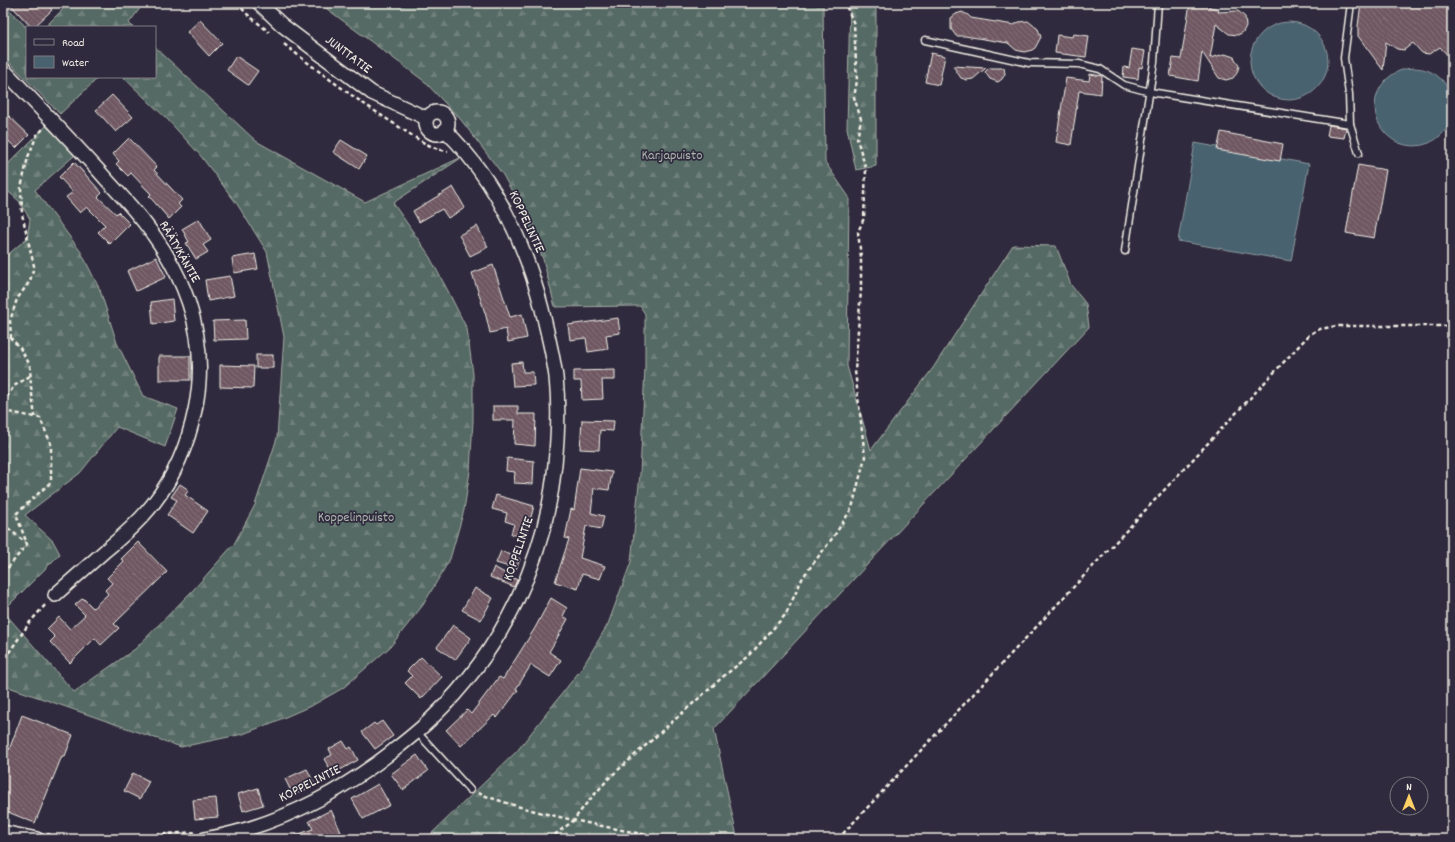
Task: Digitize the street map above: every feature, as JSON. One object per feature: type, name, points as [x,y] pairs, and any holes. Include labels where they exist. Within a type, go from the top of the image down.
[{"type":"street","name":"JUNTTATIE","points":[[259,3],[282,25],[372,93],[426,118],[426,125],[429,131],[436,134],[445,130]]},
{"type":"street","name":"RÄÄTYKÄNTIE","points":[[3,69],[135,211],[152,235],[177,275],[185,292],[193,315],[199,352],[200,376],[198,398],[192,424],[182,453],[168,481],[153,504],[134,525],[55,595]]},
{"type":"street","name":"KOPPELINTIE","points":[[202,835],[231,834],[264,824],[321,798],[344,786],[376,764],[417,732],[451,698],[488,651],[514,608],[530,572],[544,531],[550,504],[558,440],[556,378],[549,337],[533,276],[516,231],[505,210],[478,168],[462,146],[445,130]]},
{"type":"street","points":[[3,832],[37,839]]},
{"type":"lane","points":[[1125,251],[1154,62],[1158,3]]},
{"type":"lane","points":[[1351,3],[1344,58],[1349,94],[1350,124],[1359,153]]},
{"type":"lane","points":[[925,40],[1029,63],[1079,64],[1100,69],[1124,85],[1150,92],[1350,124]]},
{"type":"lane","points":[[417,732],[470,790]]},
{"type":"path","points":[[549,839],[573,821],[609,778],[749,656],[786,614],[803,577],[834,536],[852,508],[864,457],[855,371],[861,290],[861,257],[858,232],[864,218],[866,169],[857,139],[861,119],[854,97],[857,81],[854,24],[845,3]]},
{"type":"path","points":[[35,417],[30,365],[20,348],[11,338],[10,321],[17,299],[30,281],[34,266],[22,214],[21,188],[28,157],[37,135],[52,120]]},
{"type":"path","points":[[838,839],[1310,334],[1320,329],[1336,326],[1452,326]]},
{"type":"path","points":[[3,341],[11,338]]},
{"type":"path","points":[[3,403],[14,386],[30,376]]},
{"type":"path","points":[[3,411],[40,418],[51,444],[51,482],[16,514],[27,544]]},
{"type":"path","points":[[3,524],[27,544]]},
{"type":"path","points":[[3,574],[27,544]]},
{"type":"path","points":[[3,656],[10,651],[30,622],[55,595]]},
{"type":"path","points":[[470,790],[507,804],[573,821],[626,830],[665,839]]},
{"type":"path","points":[[93,839],[202,835]]},
{"type":"green space","points":[[3,3],[26,27],[26,78],[98,78],[60,114],[3,56]]},
{"type":"green space","points":[[69,3],[144,3],[129,23],[132,26],[46,26]]},
{"type":"green space","name":"Karjapuisto","points":[[319,3],[823,3],[825,162],[849,197],[847,366],[871,450],[933,368],[1013,245],[1056,246],[1071,285],[1086,304],[1089,327],[714,729],[737,837],[735,839],[423,839],[430,835],[517,751],[582,668],[608,624],[631,562],[640,474],[645,367],[645,314],[640,306],[555,307],[543,259],[522,210],[503,175],[461,120],[424,81]]},
{"type":"green space","points":[[850,3],[880,3],[876,9],[876,166],[856,170],[847,128]]},
{"type":"green space","name":"Koppelinpuisto","points":[[156,48],[256,141],[365,202],[464,156],[393,203],[427,252],[467,329],[473,374],[473,421],[470,471],[464,510],[450,559],[423,605],[390,647],[343,688],[313,705],[243,734],[181,747],[3,685],[3,611],[74,692],[135,649],[194,589],[234,544],[255,505],[277,438],[284,337],[267,252],[237,204],[200,155],[167,119],[124,78],[156,78]]},
{"type":"green space","points":[[46,126],[75,155],[35,190],[81,252],[100,290],[117,343],[143,396],[178,409],[165,447],[117,427],[80,473],[25,515],[53,541],[60,554],[3,611],[3,259],[27,238],[30,219],[19,201],[3,187],[3,169]]},
{"type":"water","points":[[1289,22],[1304,25],[1317,33],[1325,46],[1328,61],[1325,76],[1317,89],[1304,97],[1289,100],[1274,97],[1261,89],[1253,76],[1250,61],[1253,46],[1261,33],[1274,25]]},
{"type":"water","points":[[1414,68],[1429,71],[1442,79],[1450,92],[1453,107],[1450,122],[1442,135],[1429,143],[1414,146],[1399,143],[1386,135],[1378,122],[1375,107],[1378,92],[1386,79],[1399,71]]},
{"type":"water","points":[[1195,143],[1309,164],[1291,261],[1178,241]]},
{"type":"building","points":[[9,3],[46,3],[52,10],[35,26],[30,26]]},
{"type":"building","points":[[1190,3],[1210,3],[1209,7],[1219,9],[1218,12],[1238,11],[1245,17],[1246,26],[1243,32],[1238,35],[1229,34],[1216,24],[1210,58],[1225,54],[1234,57],[1239,66],[1237,73],[1233,78],[1226,80],[1219,78],[1202,52],[1198,81],[1170,76],[1173,58],[1181,59]]},
{"type":"building","points":[[1361,3],[1452,3],[1452,60],[1440,47],[1429,54],[1422,53],[1413,43],[1404,50],[1397,49],[1386,42],[1383,70],[1358,36]]},
{"type":"building","points":[[962,12],[971,18],[1014,25],[1019,22],[1028,21],[1038,29],[1041,37],[1035,48],[1024,52],[1016,50],[1008,43],[965,36],[956,36],[951,29],[951,18]]},
{"type":"building","points":[[200,20],[222,43],[209,56],[187,32]]},
{"type":"building","points":[[1073,34],[1089,36],[1086,57],[1055,53],[1057,35],[1072,37]]},
{"type":"building","points":[[1132,49],[1145,51],[1142,68],[1139,67],[1138,79],[1123,77],[1124,67],[1129,68]]},
{"type":"building","points":[[931,53],[945,56],[939,85],[925,82]]},
{"type":"building","points":[[236,56],[258,71],[248,85],[227,70]]},
{"type":"building","points":[[953,66],[986,68],[973,79],[967,80],[961,78]]},
{"type":"building","points":[[989,68],[1004,68],[1005,74],[998,82],[990,79],[985,72]]},
{"type":"building","points":[[1090,74],[1102,76],[1101,94],[1079,91],[1071,145],[1056,142],[1066,78],[1089,81]]},
{"type":"building","points":[[112,95],[133,117],[116,132],[96,110]]},
{"type":"building","points":[[9,116],[29,135],[16,148],[3,136],[3,122]]},
{"type":"building","points":[[1329,125],[1346,128],[1344,138],[1327,136]]},
{"type":"building","points":[[1221,132],[1283,144],[1280,161],[1217,150]]},
{"type":"building","points":[[129,138],[157,167],[154,170],[182,200],[178,204],[181,207],[169,219],[149,196],[151,194],[131,173],[128,176],[116,164],[119,161],[113,154]]},
{"type":"building","points":[[341,140],[367,156],[359,169],[333,152]]},
{"type":"building","points":[[74,162],[102,193],[98,197],[116,214],[118,212],[130,224],[110,244],[98,232],[105,225],[87,207],[80,213],[66,197],[73,192],[59,177]]},
{"type":"building","points":[[1358,165],[1386,170],[1374,238],[1346,233]]},
{"type":"building","points":[[453,187],[465,208],[448,218],[442,209],[419,222],[413,211]]},
{"type":"building","points":[[199,219],[211,240],[203,245],[208,252],[196,259],[186,243],[189,242],[182,229]]},
{"type":"building","points":[[477,226],[488,247],[470,256],[459,235]]},
{"type":"building","points":[[255,254],[258,269],[234,273],[232,258]]},
{"type":"building","points":[[156,257],[166,277],[136,291],[127,271]]},
{"type":"building","points":[[493,265],[510,317],[522,314],[527,338],[508,342],[506,329],[490,333],[472,273]]},
{"type":"building","points":[[230,276],[234,296],[208,301],[205,280]]},
{"type":"building","points":[[172,299],[174,321],[153,324],[151,302]]},
{"type":"building","points":[[618,318],[620,333],[606,335],[608,349],[588,352],[586,338],[570,340],[568,325]]},
{"type":"building","points":[[245,320],[246,339],[214,340],[213,321]]},
{"type":"building","points":[[256,355],[273,355],[273,368],[256,368]]},
{"type":"building","points":[[159,356],[190,356],[190,380],[159,380]]},
{"type":"building","points":[[522,362],[523,372],[533,372],[534,385],[513,386],[511,363]]},
{"type":"building","points":[[220,365],[254,366],[253,388],[220,387]]},
{"type":"building","points":[[615,370],[615,380],[602,380],[603,399],[582,400],[581,381],[574,381],[574,371]]},
{"type":"building","points":[[493,406],[518,406],[518,414],[536,414],[535,446],[514,444],[515,420],[493,420]]},
{"type":"building","points":[[582,420],[614,421],[613,431],[600,430],[599,450],[580,449]]},
{"type":"building","points":[[507,458],[534,461],[533,484],[514,483],[515,472],[506,471]]},
{"type":"building","points":[[580,468],[612,472],[609,490],[594,488],[591,513],[604,516],[601,529],[586,526],[580,558],[605,566],[600,579],[582,574],[578,589],[555,582],[569,539],[565,538],[571,509],[574,510]]},
{"type":"building","points":[[180,484],[189,490],[185,495],[208,511],[193,533],[167,515],[177,500],[171,497]]},
{"type":"building","points":[[496,495],[534,506],[525,538],[511,534],[514,524],[505,521],[507,513],[492,509]]},
{"type":"building","points":[[138,542],[167,572],[114,624],[119,628],[101,645],[95,638],[70,663],[50,642],[55,637],[47,629],[59,617],[70,629],[85,615],[75,605],[83,598],[93,608],[108,594],[105,590],[112,583],[107,578],[124,561],[121,559]]},
{"type":"building","points":[[501,551],[520,559],[516,569],[496,563]]},
{"type":"building","points":[[494,567],[517,580],[514,587],[490,577]]},
{"type":"building","points":[[475,588],[493,598],[481,620],[462,610]]},
{"type":"building","points":[[551,598],[567,608],[563,616],[568,619],[549,652],[561,660],[550,677],[531,665],[516,689],[518,690],[497,718],[494,715],[461,746],[446,730],[467,710],[471,714],[499,677],[503,679],[535,628]]},
{"type":"building","points":[[453,625],[471,638],[455,660],[437,647]]},
{"type":"building","points":[[421,657],[442,677],[421,699],[405,683],[412,676],[407,671]]},
{"type":"building","points":[[22,715],[73,735],[65,756],[62,756],[35,823],[3,810],[3,761],[8,749],[9,750]]},
{"type":"building","points":[[382,721],[393,736],[375,749],[362,732],[374,723],[376,725]]},
{"type":"building","points":[[343,741],[348,749],[351,747],[358,760],[333,774],[324,759],[332,755],[329,749]]},
{"type":"building","points":[[417,755],[428,771],[403,790],[391,774]]},
{"type":"building","points":[[307,769],[315,785],[293,795],[285,779]]},
{"type":"building","points":[[133,773],[149,781],[140,799],[124,791]]},
{"type":"building","points":[[378,784],[390,805],[363,819],[352,799]]},
{"type":"building","points":[[258,788],[263,805],[243,811],[238,794]]},
{"type":"building","points":[[216,798],[218,817],[195,819],[193,800]]},
{"type":"building","points":[[331,810],[341,832],[326,839],[288,839],[313,829],[309,821]]}]
